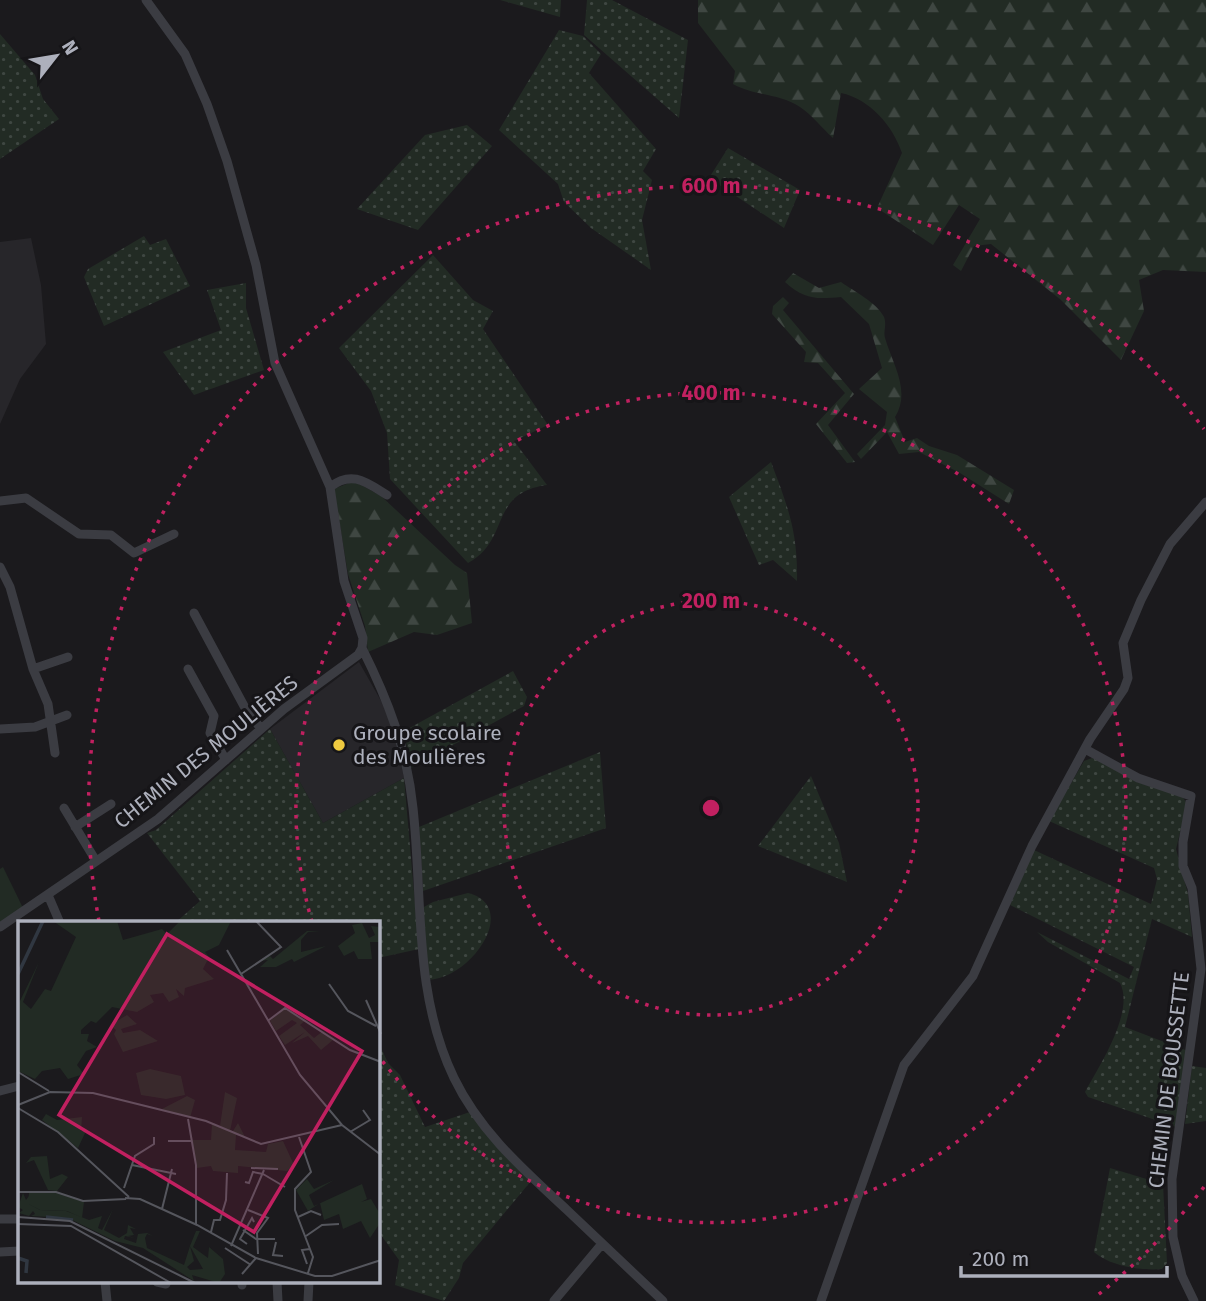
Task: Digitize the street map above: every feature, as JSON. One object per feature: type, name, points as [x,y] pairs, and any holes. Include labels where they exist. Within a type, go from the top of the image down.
[{"type":"street","points":[[146,0],[185,54],[207,104],[256,265],[275,363],[330,488],[344,581],[363,638],[362,648],[389,702],[402,740],[413,807],[424,983],[439,1044],[454,1079],[480,1121],[529,1177],[663,1301]]},
{"type":"street","points":[[330,488],[345,478],[356,477],[387,495]]},
{"type":"street","points":[[0,501],[26,498],[79,534],[111,535],[134,553],[174,534]]},
{"type":"street","points":[[821,1301],[904,1065],[973,976],[1031,846],[1085,749],[1124,689],[1128,678],[1123,643],[1141,600],[1170,544],[1206,502]]},
{"type":"street","points":[[0,567],[10,587],[33,669],[48,704],[48,723],[55,752]]},
{"type":"street","points":[[194,613],[244,706],[261,729]]},
{"type":"street","name":"CHEMIN DES MOULIÈRES","points":[[0,927],[158,819],[261,729],[358,655],[362,648]]},
{"type":"street","points":[[33,669],[68,657]]},
{"type":"street","points":[[188,669],[214,716],[210,733],[226,760]]},
{"type":"street","points":[[0,729],[48,723],[67,715]]},
{"type":"street","name":"CHEMIN DE BOUSSETTE","points":[[1085,749],[1138,778],[1191,796],[1183,842],[1183,866],[1192,888],[1201,969],[1172,1179],[1173,1237],[1182,1276],[1194,1301]]},
{"type":"street","points":[[75,827],[111,804]]},
{"type":"street","points":[[64,808],[96,861]]},
{"type":"street","points":[[48,895],[59,921]]},
{"type":"street","points":[[0,1091],[18,1086]]},
{"type":"street","points":[[0,1219],[18,1219]]},
{"type":"street","points":[[554,1301],[601,1245]]},
{"type":"street","points":[[0,1252],[18,1251]]},
{"type":"shaded area","points":[[31,238],[41,285],[46,344],[20,379],[0,424],[0,242]]},
{"type":"shaded area","name":"Groupe scolaire des Moulières","points":[[359,662],[393,722],[404,778],[323,823],[270,729]]},
{"type":"green space","points":[[500,0],[561,0],[560,17]]},
{"type":"green space","points":[[587,0],[612,0],[688,40],[679,118],[584,35]]},
{"type":"green space","points":[[698,0],[1206,0],[1206,272],[1163,270],[1139,280],[1144,311],[1121,360],[1061,300],[991,244],[974,246],[961,271],[953,265],[980,219],[959,205],[933,245],[877,208],[902,153],[893,133],[879,115],[862,101],[841,93],[833,138],[809,114],[792,102],[733,84],[735,71],[698,23]]},
{"type":"green space","points":[[559,30],[583,36],[601,54],[589,73],[656,149],[643,171],[652,180],[642,220],[651,270],[591,228],[564,202],[558,184],[499,130]]},
{"type":"green space","points":[[0,34],[35,75],[43,99],[59,119],[0,159]]},
{"type":"green space","points":[[467,125],[492,146],[418,230],[357,209],[425,135]]},
{"type":"green space","points":[[728,148],[800,190],[784,228],[709,178]]},
{"type":"green space","points":[[144,236],[150,245],[166,239],[190,286],[104,326],[84,277],[88,269]]},
{"type":"green space","points":[[433,255],[473,300],[493,311],[483,329],[548,425],[514,441],[547,485],[528,490],[516,497],[507,507],[490,542],[468,563],[390,479],[387,433],[371,391],[339,348]]},
{"type":"green space","points":[[793,273],[819,288],[841,282],[876,307],[884,317],[885,338],[899,378],[901,397],[895,417],[905,442],[917,438],[929,446],[957,455],[1014,490],[1009,504],[960,473],[919,452],[899,454],[887,432],[861,459],[857,454],[885,425],[887,412],[859,389],[882,368],[869,324],[841,297],[811,297],[792,288],[785,282]]},
{"type":"green space","points":[[246,283],[246,308],[264,370],[194,395],[163,352],[221,330],[207,290]]},
{"type":"green space","points":[[783,297],[789,303],[783,310],[854,394],[828,425],[855,462],[847,463],[816,424],[845,393],[818,363],[804,362],[806,352],[772,314],[773,306]]},
{"type":"green space","points":[[771,462],[791,520],[796,548],[797,581],[773,560],[759,565],[729,497]]},
{"type":"green space","points":[[354,481],[381,496],[467,573],[472,623],[437,635],[414,632],[368,652],[365,626],[348,574],[334,489]]},
{"type":"green space","points":[[513,671],[527,697],[524,706],[411,768],[404,731]]},
{"type":"green space","points":[[270,729],[323,823],[404,778],[419,949],[380,958],[380,921],[177,921],[200,901],[147,833],[156,830]]},
{"type":"green space","points":[[600,752],[606,828],[423,891],[419,827]]},
{"type":"green space","points":[[1092,758],[1160,788],[1181,794],[1187,804],[1176,849],[1188,894],[1192,937],[1152,919],[1125,1027],[1188,1051],[1176,1127],[1088,1097],[1085,1092],[1113,1039],[1123,1009],[1120,983],[1048,942],[1037,932],[1129,979],[1134,967],[1010,905],[1034,850],[1151,904],[1157,879],[1154,868],[1049,821],[1084,761]]},
{"type":"green space","points":[[811,776],[839,843],[847,882],[758,846]]},
{"type":"green space","points":[[3,867],[23,908],[0,922],[0,869]]},
{"type":"green space","points":[[468,893],[483,900],[490,912],[490,926],[484,941],[461,967],[445,976],[428,980],[422,908],[433,902]]},
{"type":"green space","points":[[380,1045],[388,1063],[400,1075],[425,1127],[470,1112],[531,1181],[463,1263],[459,1278],[444,1301],[395,1285],[399,1260],[380,1234]]},
{"type":"green space","points":[[1192,1066],[1206,1068],[1206,1121],[1185,1124]]},
{"type":"green space","points":[[1110,1168],[1163,1184],[1167,1263],[1162,1269],[1126,1266],[1108,1261],[1094,1252]]},
{"type":"place","name":"Groupe scolaire des Moulières","points":[[339,745]]}]
